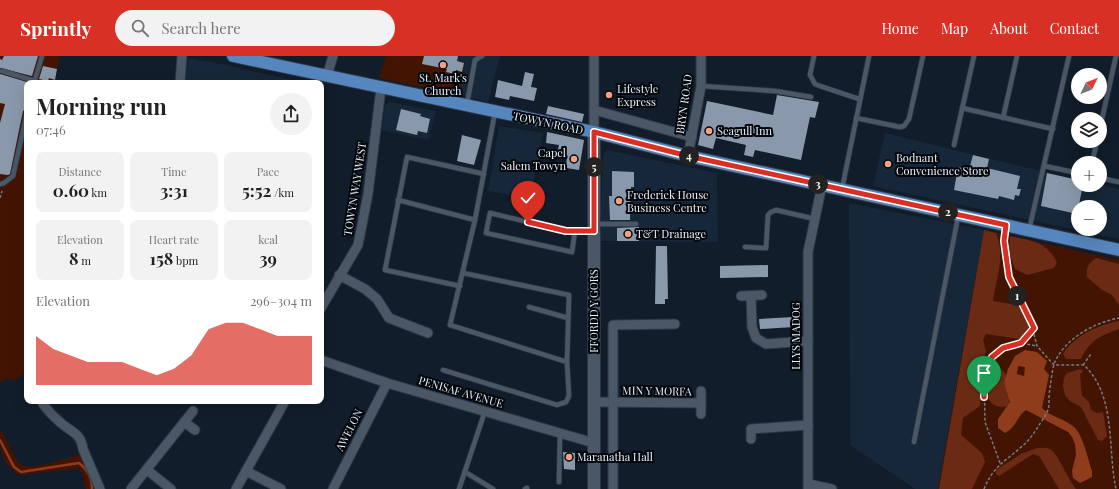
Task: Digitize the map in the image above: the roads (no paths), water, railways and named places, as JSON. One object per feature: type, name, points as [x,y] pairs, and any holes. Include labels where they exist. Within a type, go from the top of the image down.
[{"type":"main road","name":"TOWYN ROAD","points":[[238,56],[381,88],[594,132],[688,156],[1119,250]]},
{"type":"street","points":[[180,80],[182,56]]},
{"type":"street","points":[[328,76],[333,56]]},
{"type":"street","points":[[594,56],[594,132]]},
{"type":"street","name":"BRYN ROAD","points":[[688,156],[701,86],[701,56]]},
{"type":"street","name":"TOWYN WAY WEST","points":[[324,302],[358,245],[368,194],[381,88]]},
{"type":"street","points":[[594,110],[692,138]]},
{"type":"street","name":"FFORDD Y GORS","points":[[594,132],[594,489]]},
{"type":"street","name":"LLYS MADOG","points":[[808,487],[808,252],[822,185]]},
{"type":"street","points":[[339,275],[365,289],[377,299],[389,318],[428,334]]},
{"type":"street","points":[[741,296],[762,295]]},
{"type":"street","points":[[751,296],[752,327],[756,338],[766,344],[808,341]]},
{"type":"street","name":"MIN Y MORFA","points":[[613,489],[613,325],[675,324]]},
{"type":"street","name":"PENISAF AVENUE","points":[[324,361],[387,383],[594,443]]},
{"type":"street","name":"AWELON","points":[[333,489],[387,383]]},
{"type":"street","name":"MIN Y MORFA","points":[[700,414],[701,391]]},
{"type":"street","name":"MIN Y MORFA","points":[[594,402],[700,403]]},
{"type":"street","points":[[43,404],[62,425],[74,432],[82,443],[83,449],[100,489]]},
{"type":"street","points":[[236,489],[283,404]]},
{"type":"street","points":[[131,489],[193,411]]},
{"type":"street","points":[[184,422],[195,430]]},
{"type":"street","points":[[751,438],[751,429],[808,425]]},
{"type":"street","points":[[147,470],[171,489]]},
{"type":"street","points":[[246,471],[281,489]]},
{"type":"street","points":[[808,487],[832,489]]},
{"type":"lane","points":[[35,80],[42,56]]},
{"type":"lane","points":[[467,106],[475,60],[482,56]]},
{"type":"lane","points":[[814,56],[810,75],[815,84],[860,99]]},
{"type":"lane","points":[[842,189],[869,56]]},
{"type":"lane","points":[[856,118],[900,127],[904,126],[909,119],[923,56]]},
{"type":"lane","points":[[954,145],[974,56]]},
{"type":"lane","points":[[1003,118],[1017,56]]},
{"type":"lane","points":[[1030,230],[1069,56]]},
{"type":"lane","points":[[1104,112],[1116,56]]},
{"type":"lane","points":[[2,71],[28,80]]},
{"type":"lane","points":[[701,86],[775,92],[810,97]]},
{"type":"lane","points":[[962,108],[1053,129]]},
{"type":"lane","points":[[495,112],[475,220],[450,325],[567,362]]},
{"type":"lane","points":[[0,184],[4,183],[13,176],[24,126]]},
{"type":"lane","points":[[460,286],[385,270],[407,157],[484,174]]},
{"type":"lane","points":[[1044,166],[1071,172]]},
{"type":"lane","points":[[1107,179],[1119,182]]},
{"type":"lane","points":[[398,200],[475,220]]},
{"type":"lane","points":[[745,247],[766,248],[768,215],[776,210],[815,219]]},
{"type":"lane","points":[[575,231],[572,252],[486,233],[490,213],[566,231],[636,224]]},
{"type":"lane","points":[[914,442],[958,215]]},
{"type":"lane","points":[[443,370],[557,405],[566,402],[569,396],[567,362],[569,296],[463,273]]},
{"type":"lane","points":[[529,308],[568,318]]},
{"type":"lane","points":[[459,489],[485,411]]},
{"type":"lane","points":[[559,482],[560,433]]},
{"type":"lane","points":[[465,472],[493,489]]},
{"type":"waterway","points":[[0,440],[14,467],[21,472],[79,463],[88,474],[92,489]]},
{"type":"place","name":"St. Mark's Church","points":[[443,65]]},
{"type":"place","name":"Lifestyle Express","points":[[609,95]]},
{"type":"place","name":"Seagull Inn","points":[[709,131]]},
{"type":"place","name":"Capel Salem Towyn","points":[[574,159]]},
{"type":"place","name":"Bodnant Convenience Store","points":[[888,164]]},
{"type":"place","name":"Frederick House Business Centre","points":[[619,201]]},
{"type":"place","name":"T&T Drainage","points":[[628,234]]},
{"type":"place","name":"Maranatha Hall","points":[[569,457]]}]
